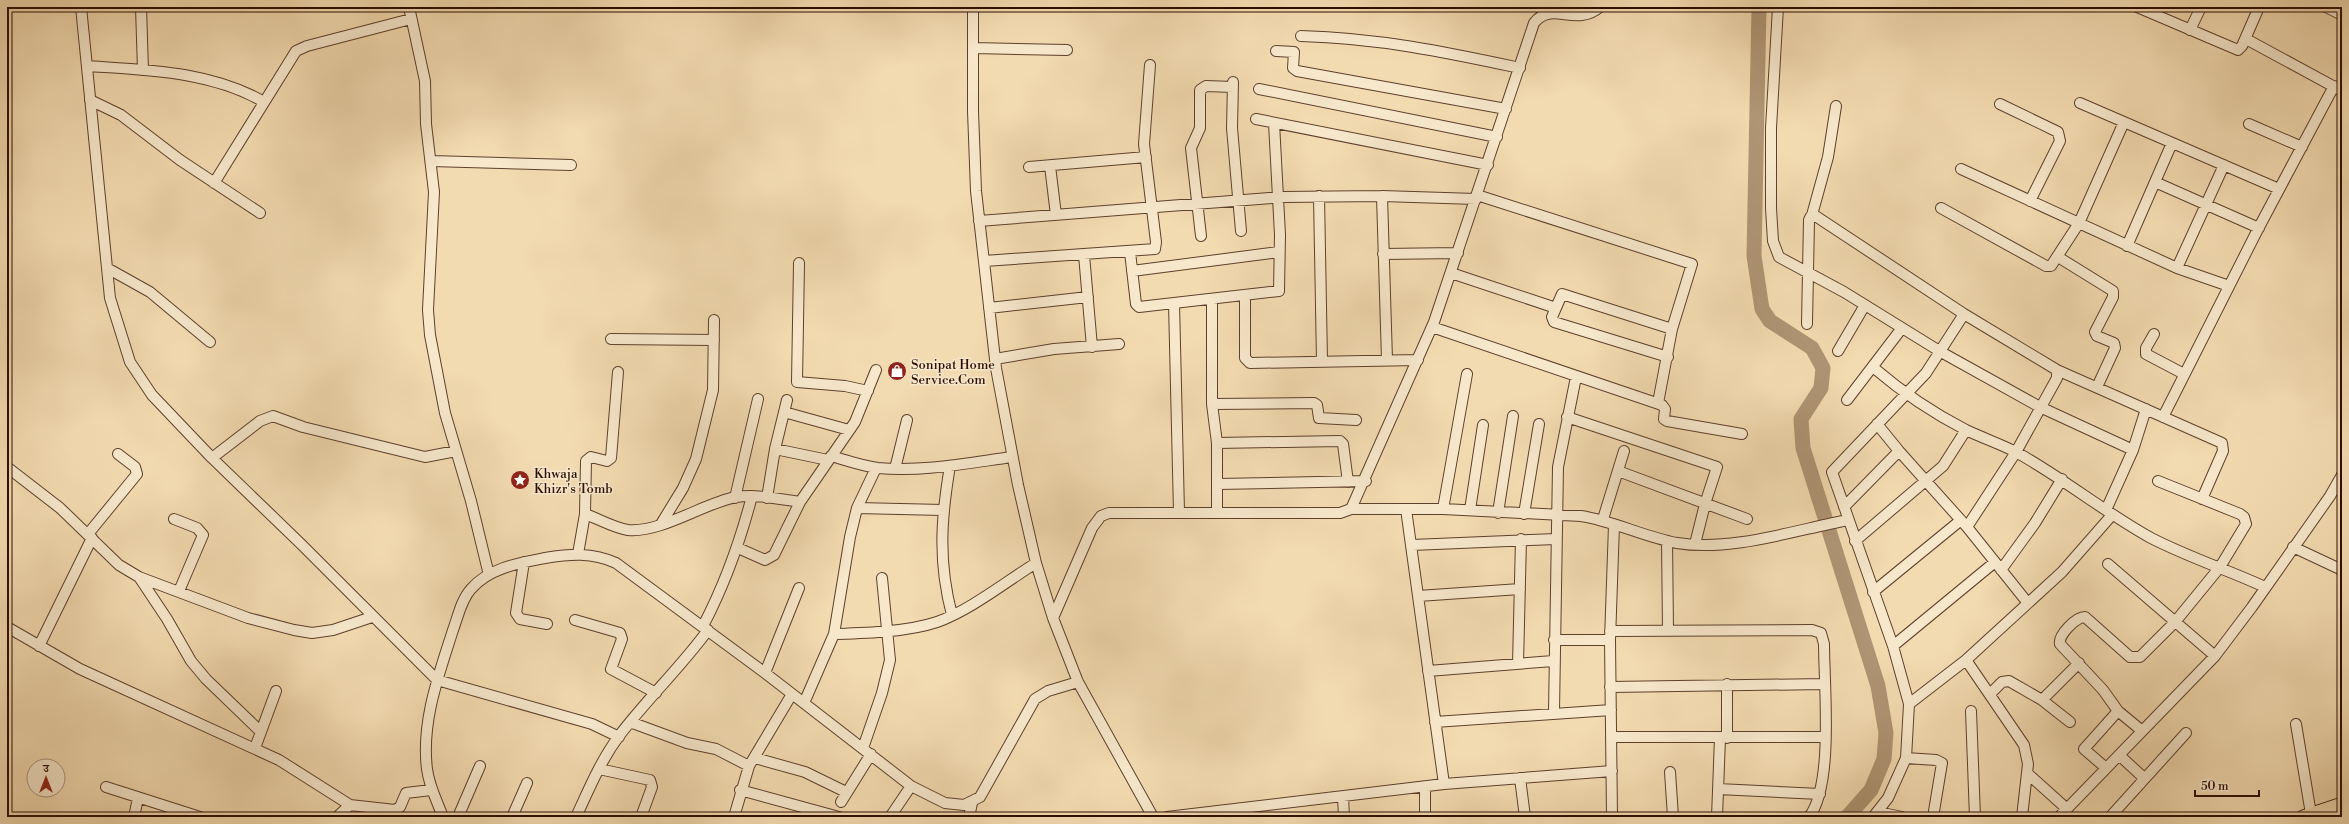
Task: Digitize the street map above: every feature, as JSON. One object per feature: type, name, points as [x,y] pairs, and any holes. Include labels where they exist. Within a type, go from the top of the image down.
[{"type":"main road","points":[[2307,816],[2342,804]]},
{"type":"street","points":[[81,7],[110,298],[130,362],[152,395],[212,458],[302,545],[436,680],[592,724],[618,737]]},
{"type":"street","points":[[141,7],[143,70]]},
{"type":"street","points":[[409,7],[424,81],[430,161],[434,192],[428,306],[430,335],[445,413],[489,575]]},
{"type":"street","points":[[973,7],[974,135],[979,222],[995,359],[1012,457],[1036,563],[1053,618],[1078,682],[1153,817]]},
{"type":"street","points":[[1351,509],[1366,481],[1432,328],[1488,165],[1533,27],[1538,18],[1550,13],[1577,17],[1587,15],[1600,7]]},
{"type":"street","points":[[1778,7],[1771,128],[1773,241],[1779,257],[1865,305],[1941,352],[2040,407],[2133,450]]},
{"type":"street","points":[[2137,7],[2236,50],[2240,48],[2246,38],[2259,7]]},
{"type":"street","points":[[2190,30],[2201,7]]},
{"type":"street","points":[[2326,7],[2342,15]]},
{"type":"street","points":[[214,183],[292,56],[301,48],[412,19]]},
{"type":"street","points":[[1301,36],[1340,37],[1415,46],[1520,68]]},
{"type":"street","points":[[2163,417],[2279,189],[2302,146],[2338,88],[2246,38]]},
{"type":"street","points":[[973,48],[1067,50]]},
{"type":"street","points":[[1276,51],[1294,52],[1293,68],[1297,71],[1506,109]]},
{"type":"street","points":[[984,261],[1130,252],[1152,250],[1156,248],[1144,144],[1150,65]]},
{"type":"street","points":[[87,66],[143,70],[225,84],[239,88],[264,102]]},
{"type":"street","points":[[1201,236],[1196,204],[1191,148],[1200,128],[1200,90],[1206,86],[1233,84],[1232,128],[1241,231]]},
{"type":"street","points":[[1259,89],[1497,137]]},
{"type":"street","points":[[90,100],[121,115],[214,183],[260,213]]},
{"type":"street","points":[[2080,103],[2279,189]]},
{"type":"street","points":[[2000,104],[2058,132],[2060,136],[2060,141],[2030,201]]},
{"type":"street","points":[[1807,324],[1809,220],[1812,215],[1828,157],[1836,106]]},
{"type":"street","points":[[1256,119],[1488,165]]},
{"type":"street","points":[[1941,208],[2046,266],[2051,266],[2079,224],[2124,122]]},
{"type":"street","points":[[1130,252],[1137,306],[1279,292],[1274,123]]},
{"type":"street","points":[[2249,124],[2302,146]]},
{"type":"street","points":[[2127,246],[2172,143]]},
{"type":"street","points":[[1029,167],[1146,157]]},
{"type":"street","points":[[430,161],[571,165]]},
{"type":"street","points":[[2177,268],[2224,165]]},
{"type":"street","points":[[1050,166],[1056,215]]},
{"type":"street","points":[[1961,169],[2177,268],[2229,286]]},
{"type":"street","points":[[2155,182],[2259,228]]},
{"type":"street","points":[[1319,196],[1322,361]]},
{"type":"street","points":[[1382,196],[1387,360]]},
{"type":"street","points":[[979,222],[1277,197],[1477,197],[1692,263],[1693,267],[1672,330],[1658,403]]},
{"type":"street","points":[[1812,215],[1816,215],[1964,314],[2057,370],[2222,443],[2224,452],[2202,499]]},
{"type":"street","points":[[1132,271],[1279,252]]},
{"type":"street","points":[[1383,254],[1458,253]]},
{"type":"street","points":[[1084,254],[1092,347]]},
{"type":"street","points":[[2058,257],[2113,290],[2113,297],[2095,332],[2097,336],[2114,343],[2115,348],[2097,387]]},
{"type":"street","points":[[799,263],[797,382],[845,386],[868,391]]},
{"type":"street","points":[[107,268],[154,295],[210,342]]},
{"type":"street","points":[[1451,273],[1556,308]]},
{"type":"street","points":[[1668,357],[1554,322],[1552,317],[1562,294],[1672,330]]},
{"type":"street","points":[[1245,296],[1246,362],[1254,364],[1322,361],[1418,360]]},
{"type":"street","points":[[989,308],[1088,297]]},
{"type":"street","points":[[1212,299],[1212,404],[1217,443],[1217,512]]},
{"type":"street","points":[[1174,303],[1179,512]]},
{"type":"street","points":[[1838,351],[1865,305]]},
{"type":"street","points":[[1875,814],[1888,798],[1906,758],[1909,704],[1893,646],[1832,472],[1926,373],[1941,352],[1964,314]]},
{"type":"street","points":[[661,524],[683,488],[696,459],[713,390],[714,320]]},
{"type":"street","points":[[1432,328],[1658,403],[1664,406],[1664,417],[1666,421],[1742,434]]},
{"type":"street","points":[[1847,400],[1874,368],[1902,328]]},
{"type":"street","points":[[2154,334],[2146,348],[2148,355],[2184,374]]},
{"type":"street","points":[[611,339],[714,340]]},
{"type":"street","points":[[995,359],[1054,349],[1119,344]]},
{"type":"street","points":[[1874,368],[1906,394],[1966,430],[2016,452],[2062,479],[2109,512],[2152,538],[2265,586]]},
{"type":"street","points":[[738,548],[765,560],[771,558],[800,502],[855,422],[876,370]]},
{"type":"street","points":[[1873,592],[1964,523],[2016,452],[2057,378],[2057,370]]},
{"type":"street","points":[[578,554],[585,514],[587,459],[591,457],[607,461],[610,458],[618,372]]},
{"type":"street","points":[[1443,509],[1467,374]]},
{"type":"street","points":[[1554,712],[1553,661],[1558,467],[1576,377]]},
{"type":"street","points":[[735,498],[758,399]]},
{"type":"street","points":[[767,498],[775,449],[787,400]]},
{"type":"street","points":[[1212,404],[1314,403],[1317,405],[1319,418],[1356,420]]},
{"type":"street","points":[[1909,704],[1966,660],[2027,602],[2062,572],[2109,512],[2133,450],[2146,409]]},
{"type":"street","points":[[784,412],[849,430]]},
{"type":"street","points":[[212,458],[260,421],[273,416],[303,426],[425,457],[456,451]]},
{"type":"street","points":[[1498,513],[1512,416]]},
{"type":"street","points":[[1567,417],[1716,466],[1717,471],[1705,504],[1695,544]]},
{"type":"street","points":[[895,469],[907,420]]},
{"type":"street","points":[[1524,514],[1539,424]]},
{"type":"street","points":[[1877,424],[1899,451],[1964,523],[2027,602]]},
{"type":"street","points":[[1470,510],[1483,425]]},
{"type":"street","points":[[1855,541],[1926,481],[1947,461],[1966,430]]},
{"type":"street","points":[[1217,443],[1340,441],[1343,444],[1348,482]]},
{"type":"street","points":[[775,449],[876,468],[895,469],[950,466],[1012,457]]},
{"type":"street","points":[[1603,519],[1624,451]]},
{"type":"street","points":[[1844,507],[1899,451]]},
{"type":"street","points":[[39,646],[90,536],[136,474],[135,467],[118,454]]},
{"type":"street","points":[[950,466],[943,510],[944,586],[952,615]]},
{"type":"street","points":[[7,467],[60,508],[119,565],[139,577],[248,618],[312,633],[333,630],[372,617]]},
{"type":"street","points":[[804,703],[834,634],[843,565],[857,508],[876,468]]},
{"type":"street","points":[[1618,471],[1748,519]]},
{"type":"street","points":[[2059,817],[2141,730],[2215,656],[2330,496],[2342,475]]},
{"type":"street","points":[[1893,646],[1998,566],[2035,523],[2062,479]]},
{"type":"street","points":[[1217,484],[1366,481]]},
{"type":"street","points":[[2141,730],[2118,711],[2103,690],[2060,641],[2061,636],[2080,617],[2085,617],[2130,656],[2134,658],[2140,657],[2175,622],[2220,567],[2245,528],[2245,520],[2240,514],[2158,481]]},
{"type":"street","points":[[585,514],[628,530],[661,524],[735,498],[752,496],[800,502]]},
{"type":"street","points":[[576,817],[599,769],[618,737],[656,693],[706,628],[738,548],[752,496]]},
{"type":"street","points":[[857,508],[943,510]]},
{"type":"street","points":[[1053,618],[1092,528],[1101,516],[1109,513],[1340,513],[1351,509],[1443,509],[1498,513],[1556,514],[1603,519],[1614,525],[1667,541],[1695,544],[1759,540],[1848,520]]},
{"type":"street","points":[[1406,509],[1444,784]]},
{"type":"street","points":[[174,519],[197,528],[203,535],[179,591]]},
{"type":"street","points":[[1612,817],[1610,635],[1614,525]]},
{"type":"street","points":[[1412,545],[1521,539],[1556,539]]},
{"type":"street","points":[[1518,664],[1521,539]]},
{"type":"street","points":[[1667,541],[1668,630]]},
{"type":"street","points":[[2293,547],[2341,568]]},
{"type":"street","points":[[443,817],[431,790],[427,770],[425,741],[436,680],[463,602],[470,590],[489,575],[524,562],[578,554],[604,558],[616,563],[706,628],[911,786],[944,803],[964,805],[972,803],[987,788],[1022,719],[1035,699],[1048,691],[1078,682]]},
{"type":"street","points":[[524,562],[516,613],[520,619],[547,624]]},
{"type":"street","points":[[834,634],[888,631],[935,622],[952,615],[1036,563]]},
{"type":"street","points":[[2108,564],[2215,656]]},
{"type":"street","points":[[139,577],[167,619],[191,661],[206,679],[261,732]]},
{"type":"street","points":[[841,802],[867,751],[890,660],[882,578]]},
{"type":"street","points":[[765,673],[799,588]]},
{"type":"street","points":[[1418,596],[1520,589]]},
{"type":"street","points":[[575,620],[620,633],[622,638],[611,669],[656,693]]},
{"type":"street","points":[[7,627],[80,669],[279,760],[350,805],[399,813],[406,793],[431,790]]},
{"type":"street","points":[[1554,640],[1668,630],[1818,631],[1824,638],[1825,737],[1820,794],[1817,806],[1809,817]]},
{"type":"street","points":[[1966,660],[2024,745],[2028,760],[2022,817]]},
{"type":"street","points":[[1428,671],[1553,661]]},
{"type":"street","points":[[2042,700],[2079,663]]},
{"type":"street","points":[[1990,694],[2002,682],[2009,681],[2042,700],[2070,722]]},
{"type":"street","points":[[1610,687],[1727,684],[1824,684]]},
{"type":"street","points":[[1716,817],[1727,684]]},
{"type":"street","points":[[255,748],[276,691]]},
{"type":"street","points":[[734,817],[740,790],[752,762],[792,694]]},
{"type":"street","points":[[1435,722],[1554,712],[1611,710]]},
{"type":"street","points":[[1971,710],[1975,817]]},
{"type":"street","points":[[2106,768],[2084,749],[2118,711]]},
{"type":"street","points":[[630,722],[687,743],[716,749],[752,762],[805,772],[846,792]]},
{"type":"street","points":[[2296,724],[2307,816]]},
{"type":"street","points":[[2110,817],[2186,733]]},
{"type":"street","points":[[1612,737],[1825,737]]},
{"type":"street","points":[[2119,755],[2144,778]]},
{"type":"street","points":[[1906,758],[1936,760],[1942,763],[1933,817]]},
{"type":"street","points":[[458,817],[480,766]]},
{"type":"street","points":[[599,769],[650,780],[652,787],[641,817]]},
{"type":"street","points":[[1167,817],[1444,784],[1612,771]]},
{"type":"street","points":[[1670,772],[1673,817]]},
{"type":"street","points":[[2027,773],[2066,808]]},
{"type":"street","points":[[1520,778],[1525,817]]},
{"type":"street","points":[[512,817],[527,783]]},
{"type":"street","points":[[890,817],[911,786]]},
{"type":"street","points":[[106,787],[200,817]]},
{"type":"street","points":[[1425,787],[1425,817]]},
{"type":"street","points":[[1718,789],[1820,794]]},
{"type":"street","points":[[740,790],[839,817]]},
{"type":"street","points":[[1343,797],[1344,817]]},
{"type":"street","points":[[134,817],[138,798]]},
{"type":"street","points":[[969,817],[972,803]]},
{"type":"street","points":[[337,817],[350,805]]},
{"type":"street","points":[[796,817],[800,807]]},
{"type":"street","points":[[1875,814],[1902,817]]},
{"type":"waterway","points":[[1759,7],[1754,256],[1762,309],[1770,321],[1812,348],[1823,368],[1821,388],[1801,419],[1803,448],[1878,686],[1886,733],[1884,759],[1871,790],[1847,817]]},
{"type":"place","name":"Sonipat Home Service.Com","points":[[897,371]]},
{"type":"place","name":"Khwaja Khizr's Tomb","points":[[520,480]]}]
